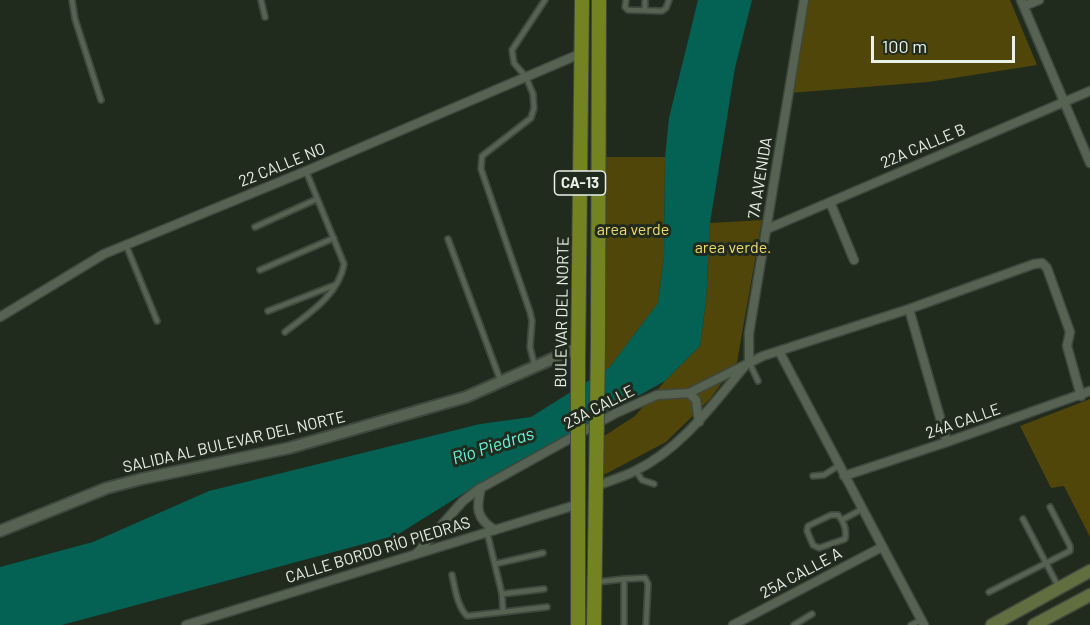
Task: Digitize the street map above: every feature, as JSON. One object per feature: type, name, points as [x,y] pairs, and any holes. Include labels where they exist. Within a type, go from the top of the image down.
[{"type":"highway","name":"BULEVAR DEL NORTE","points":[[578,625],[582,0]]},
{"type":"highway","name":"CA-13","points":[[594,625],[599,0]]},
{"type":"main road","points":[[992,625],[1090,571]]},
{"type":"main road","points":[[1034,625],[1050,621],[1090,596]]},
{"type":"street","name":"7A AVENIDA","points":[[749,362],[749,333],[804,0]]},
{"type":"street","points":[[1039,0],[1022,3],[1090,163]]},
{"type":"street","name":"22 CALLE NO","points":[[0,317],[104,254],[582,53]]},
{"type":"street","name":"22A CALLE B","points":[[767,229],[1090,91]]},
{"type":"street","points":[[830,202],[854,260]]},
{"type":"street","name":"23A CALLE","points":[[416,554],[463,501],[480,488],[616,413],[657,395],[689,393],[749,362],[909,309],[1034,264],[1042,263],[1047,268],[1070,332],[1067,346],[1081,396]]},
{"type":"street","points":[[909,309],[947,442]]},
{"type":"street","name":"SALIDA AL BULEVAR DEL NORTE","points":[[0,531],[107,488],[141,478],[289,448],[466,397],[578,348]]},
{"type":"street","points":[[779,351],[838,466],[923,622]]},
{"type":"street","points":[[596,483],[636,471],[670,450],[699,422],[749,362]]},
{"type":"street","name":"24A CALLE","points":[[844,476],[1090,391]]},
{"type":"street","points":[[689,393],[696,400],[699,422]]},
{"type":"street","points":[[480,488],[476,504],[481,519],[491,531]]},
{"type":"street","name":"CALLE BORDO RÍO PIEDRAS","points":[[186,625],[579,504]]},
{"type":"street","name":"25A CALLE A","points":[[733,625],[882,547]]},
{"type":"lane","points":[[72,0],[75,19],[101,100]]},
{"type":"lane","points":[[261,0],[265,17]]},
{"type":"lane","points":[[534,367],[530,346],[532,321],[530,312],[481,169],[482,156],[531,118],[534,108],[533,94],[526,77],[514,63],[512,50],[514,43],[545,0]]},
{"type":"lane","points":[[626,0],[628,10],[662,11],[669,0]]},
{"type":"lane","points":[[645,0],[645,10]]},
{"type":"lane","points":[[285,332],[316,308],[338,284],[344,264],[306,171]]},
{"type":"lane","points":[[255,227],[318,199]]},
{"type":"lane","points":[[260,270],[334,238]]},
{"type":"lane","points":[[448,239],[501,382]]},
{"type":"lane","points":[[126,245],[157,321]]},
{"type":"lane","points":[[268,311],[338,284]]},
{"type":"lane","points":[[749,362],[758,381]]},
{"type":"lane","points":[[813,476],[824,474],[838,466]]},
{"type":"lane","points":[[636,471],[642,480],[654,484]]},
{"type":"lane","points":[[989,592],[1070,551],[1070,546],[1050,507]]},
{"type":"lane","points":[[842,520],[862,508]]},
{"type":"lane","points":[[831,515],[838,515],[842,520],[847,532],[845,538],[819,548],[813,545],[807,531],[808,526],[831,515]]},
{"type":"lane","points":[[1023,519],[1059,588]]},
{"type":"lane","points":[[491,531],[503,612]]},
{"type":"lane","points":[[495,564],[543,553]]},
{"type":"lane","points":[[452,575],[462,612],[467,616],[547,607]]},
{"type":"lane","points":[[595,583],[645,578],[648,584],[646,625]]},
{"type":"lane","points":[[624,579],[624,625]]},
{"type":"lane","points":[[502,594],[544,589]]},
{"type":"lane","points":[[794,625],[812,614]]},
{"type":"lane","points":[[216,615],[220,625]]},
{"type":"lane","points":[[911,625],[923,622]]},
{"type":"green space","points":[[806,0],[1010,0],[1037,65],[928,82],[790,93]]},
{"type":"green space","name":"area verde","points":[[604,157],[665,157],[664,256],[658,303],[609,368],[601,373]]},
{"type":"green space","name":"area verde.","points":[[762,220],[737,362],[710,399],[666,442],[600,477],[601,438],[635,416],[665,381],[700,346],[706,301],[710,223]]},
{"type":"green space","points":[[1090,399],[1090,537],[1064,486],[1051,488],[1020,426]]},
{"type":"water","name":"Río Piedras","points":[[698,0],[752,0],[735,68],[710,223],[706,301],[700,346],[665,381],[469,490],[397,535],[62,625],[0,625],[0,567],[93,542],[209,491],[480,424],[531,417],[609,368],[658,303],[664,256],[665,157],[669,118]]}]
